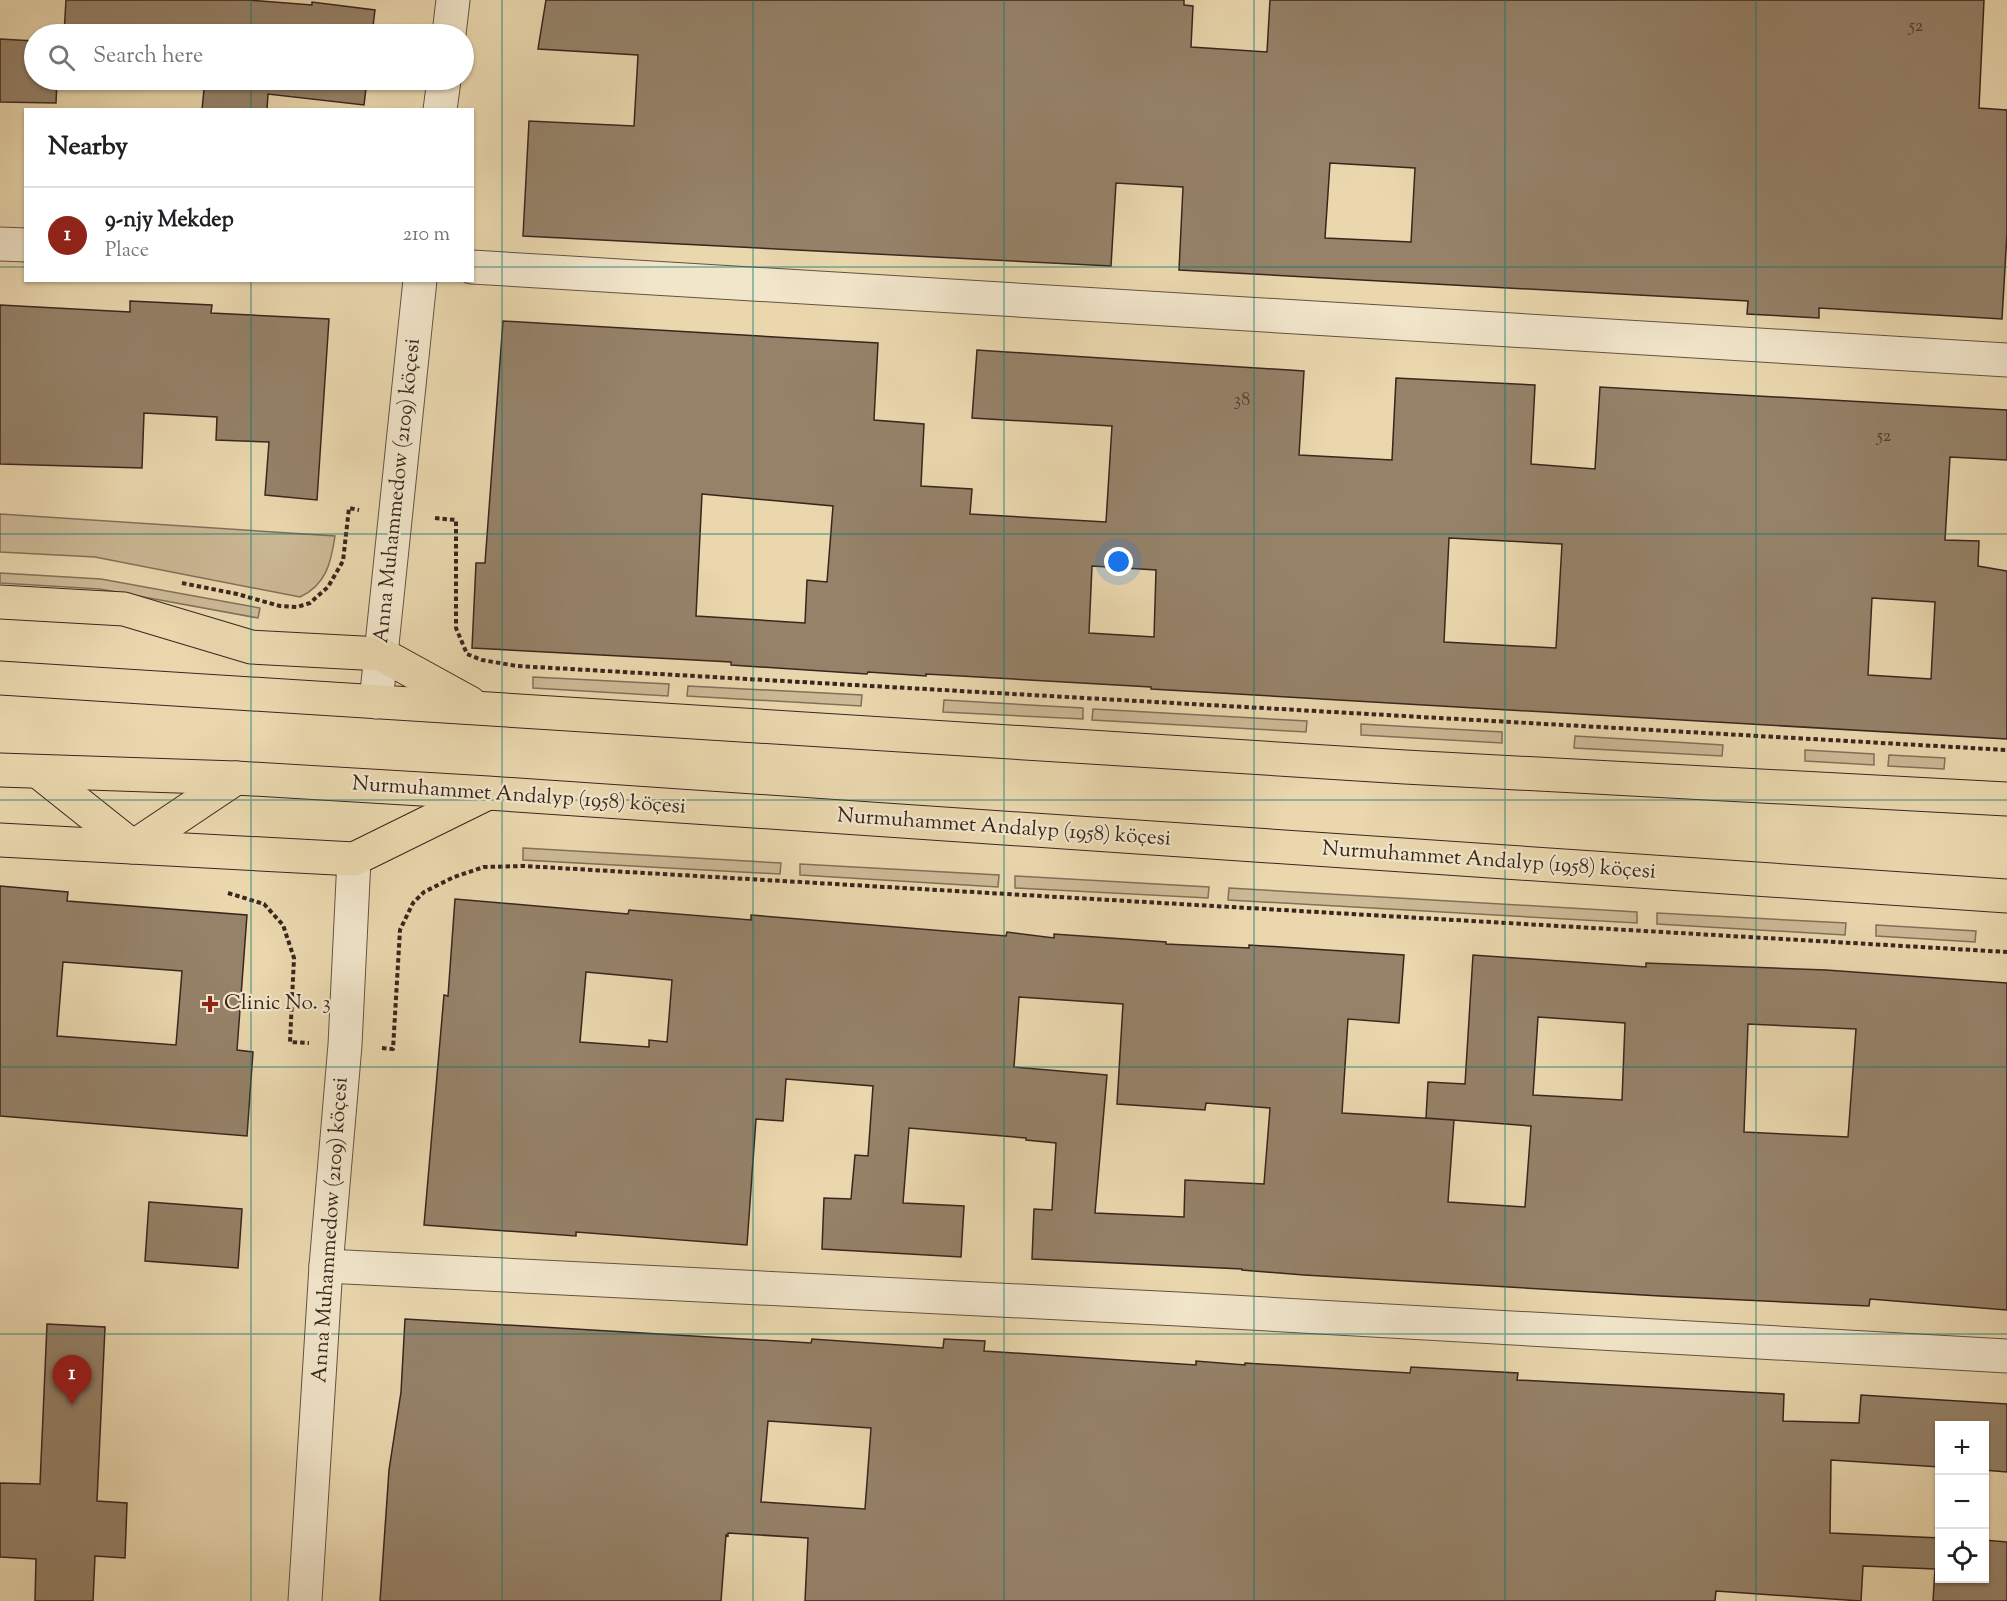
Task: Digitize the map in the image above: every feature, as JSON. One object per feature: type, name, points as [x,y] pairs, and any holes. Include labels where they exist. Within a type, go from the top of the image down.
[{"type":"main road","points":[[0,602],[124,609],[251,647],[381,654],[480,708]]},
{"type":"main road","points":[[0,678],[1405,767],[2007,799]]},
{"type":"main road","name":"Nurmuhammet Andalyp (1958) köçesi","points":[[0,770],[236,778],[488,793],[2007,896]]},
{"type":"main road","points":[[39,772],[133,847]]},
{"type":"main road","points":[[133,847],[236,778]]},
{"type":"main road","points":[[0,840],[354,859],[488,793]]},
{"type":"street","points":[[450,24],[453,0]]},
{"type":"street","points":[[440,108],[443,90]]},
{"type":"street","points":[[0,244],[24,245]]},
{"type":"street","points":[[474,267],[2007,360]]},
{"type":"street","name":"Anna Muhammedow (2109) köçesi","points":[[376,702],[420,282]]},
{"type":"street","name":"Anna Muhammedow (2109) köçesi","points":[[305,1601],[326,1266],[345,1045],[354,859]]},
{"type":"street","points":[[326,1266],[1202,1310],[2007,1356]]},
{"type":"path","points":[[171,581],[237,594],[280,606],[297,607],[310,603],[328,587],[343,561],[349,508]]},
{"type":"path","points":[[456,520],[456,628],[467,654],[482,660],[517,666],[2007,750]]},
{"type":"path","points":[[393,1049],[400,930],[413,903],[424,892],[454,877],[484,867],[524,866],[2007,952]]},
{"type":"path","points":[[217,892],[264,904],[282,925],[294,958],[290,1041]]},
{"type":"shaded area","points":[[0,514],[335,536],[326,572],[316,586],[300,597],[95,557],[0,552]]},
{"type":"shaded area","points":[[0,573],[101,579],[260,608],[258,618],[100,589],[0,583]]},
{"type":"shaded area","points":[[533,677],[669,684],[668,696],[533,688]]},
{"type":"shaded area","points":[[688,686],[862,695],[861,706],[687,696]]},
{"type":"shaded area","points":[[944,700],[1083,708],[1083,719],[943,712]]},
{"type":"shaded area","points":[[1093,709],[1307,721],[1306,732],[1092,720]]},
{"type":"shaded area","points":[[1361,724],[1502,732],[1502,743],[1361,735]]},
{"type":"shaded area","points":[[1575,736],[1723,745],[1722,756],[1574,748]]},
{"type":"shaded area","points":[[1805,750],[1874,754],[1874,765],[1805,761]]},
{"type":"shaded area","points":[[1889,755],[1945,758],[1944,769],[1888,766]]},
{"type":"shaded area","points":[[523,848],[781,863],[780,874],[523,860]]},
{"type":"shaded area","points":[[800,864],[999,875],[998,887],[800,875]]},
{"type":"shaded area","points":[[1015,876],[1209,887],[1208,898],[1015,888]]},
{"type":"shaded area","points":[[1229,888],[1637,912],[1637,923],[1228,900]]},
{"type":"shaded area","points":[[1657,913],[1846,923],[1845,935],[1657,924]]},
{"type":"shaded area","points":[[1876,925],[1976,931],[1975,942],[1876,936]]},
{"type":"building","points":[[66,0],[248,0],[312,5],[312,2],[375,10],[373,24],[65,24]]},
{"type":"building","points":[[546,0],[1184,0],[1184,5],[1193,6],[1191,47],[1267,52],[1270,0],[1984,0],[1979,108],[2007,110],[2007,233],[2002,319],[1819,308],[1819,318],[1747,314],[1748,301],[1179,270],[1183,187],[1116,183],[1111,266],[523,236],[529,121],[634,126],[638,55],[538,49]],"holes":[[[1330,163],[1415,168],[1411,242],[1325,238]]]},
{"type":"building","points":[[0,39],[24,40],[24,90],[57,90],[56,103],[0,102]]},
{"type":"building","points":[[204,90],[366,90],[364,105],[268,94],[267,108],[202,108]]},
{"type":"building","points":[[130,301],[212,305],[211,313],[329,319],[317,500],[265,495],[269,442],[216,440],[217,417],[144,413],[142,468],[0,464],[0,305],[130,312]]},
{"type":"building","points":[[503,321],[878,343],[874,420],[924,424],[921,486],[972,489],[970,514],[1106,522],[1112,426],[972,418],[977,350],[1304,371],[1299,455],[1392,460],[1396,378],[1535,385],[1531,464],[1595,469],[1600,387],[2007,410],[2007,460],[1950,457],[1945,540],[1979,541],[1978,566],[2007,571],[2007,739],[926,674],[926,676],[868,672],[867,674],[731,665],[731,662],[472,648],[476,563],[485,563]],"holes":[[[702,494],[833,506],[827,582],[807,580],[805,623],[696,616]],[[1449,538],[1562,544],[1556,648],[1444,642]],[[1092,566],[1156,570],[1154,637],[1089,633]],[[1872,598],[1935,602],[1931,679],[1868,675]]]},
{"type":"building","name":"Clinic No. 3","points":[[0,886],[68,892],[67,901],[247,915],[237,1050],[253,1052],[247,1136],[0,1116]],"holes":[[[63,962],[182,971],[176,1045],[57,1036]]]},
{"type":"building","points":[[455,899],[628,914],[629,910],[751,920],[751,915],[1006,936],[1007,932],[1054,938],[1054,934],[1166,942],[1166,944],[1249,948],[1249,945],[1404,955],[1399,1023],[1348,1019],[1342,1113],[1426,1118],[1428,1082],[1465,1084],[1473,955],[1646,967],[1646,963],[1826,970],[2007,983],[2007,1310],[1870,1299],[1869,1306],[1660,1296],[1304,1275],[1242,1269],[1032,1259],[1034,1209],[1052,1210],[1056,1143],[1026,1140],[1026,1138],[909,1128],[903,1203],[964,1206],[961,1257],[822,1249],[824,1198],[851,1199],[855,1155],[868,1156],[873,1086],[786,1079],[783,1121],[756,1119],[747,1245],[576,1232],[576,1236],[424,1225],[444,995],[448,996]],"holes":[[[586,972],[672,980],[667,1042],[649,1040],[649,1047],[580,1042]],[[1019,997],[1123,1004],[1117,1104],[1205,1110],[1206,1103],[1270,1108],[1264,1184],[1185,1180],[1184,1217],[1095,1213],[1107,1075],[1014,1067]],[[1538,1017],[1625,1023],[1622,1100],[1533,1095]],[[1748,1024],[1856,1029],[1848,1137],[1744,1132]],[[1454,1120],[1531,1126],[1525,1207],[1448,1202]]]},
{"type":"building","points":[[149,1202],[242,1209],[238,1268],[145,1261]]},
{"type":"building","points":[[405,1319],[811,1343],[812,1339],[943,1348],[944,1339],[985,1341],[984,1351],[1196,1365],[1196,1361],[1410,1373],[1411,1367],[1518,1373],[1517,1380],[1784,1394],[1783,1421],[1859,1423],[1861,1395],[2007,1404],[2007,1472],[1989,1470],[1989,1421],[1935,1421],[1935,1467],[1831,1460],[1830,1533],[1935,1538],[1935,1569],[1863,1566],[1861,1601],[1716,1591],[1715,1601],[805,1601],[808,1538],[728,1533],[721,1601],[380,1601],[389,1470],[401,1392]],"holes":[[[768,1421],[871,1428],[865,1509],[761,1502]]]},
{"type":"building","points":[[47,1324],[105,1327],[97,1501],[127,1503],[125,1558],[95,1556],[93,1601],[35,1601],[36,1559],[0,1557],[0,1483],[40,1484]]},
{"type":"building","points":[[1989,1540],[2007,1542],[2007,1601],[1933,1601],[1935,1569],[1935,1583],[1989,1583]]},
{"type":"place","name":"Clinic No. 3","points":[[210,1004]]},
{"type":"place","name":"9-njy Mekdep","points":[[72,1405]]}]
